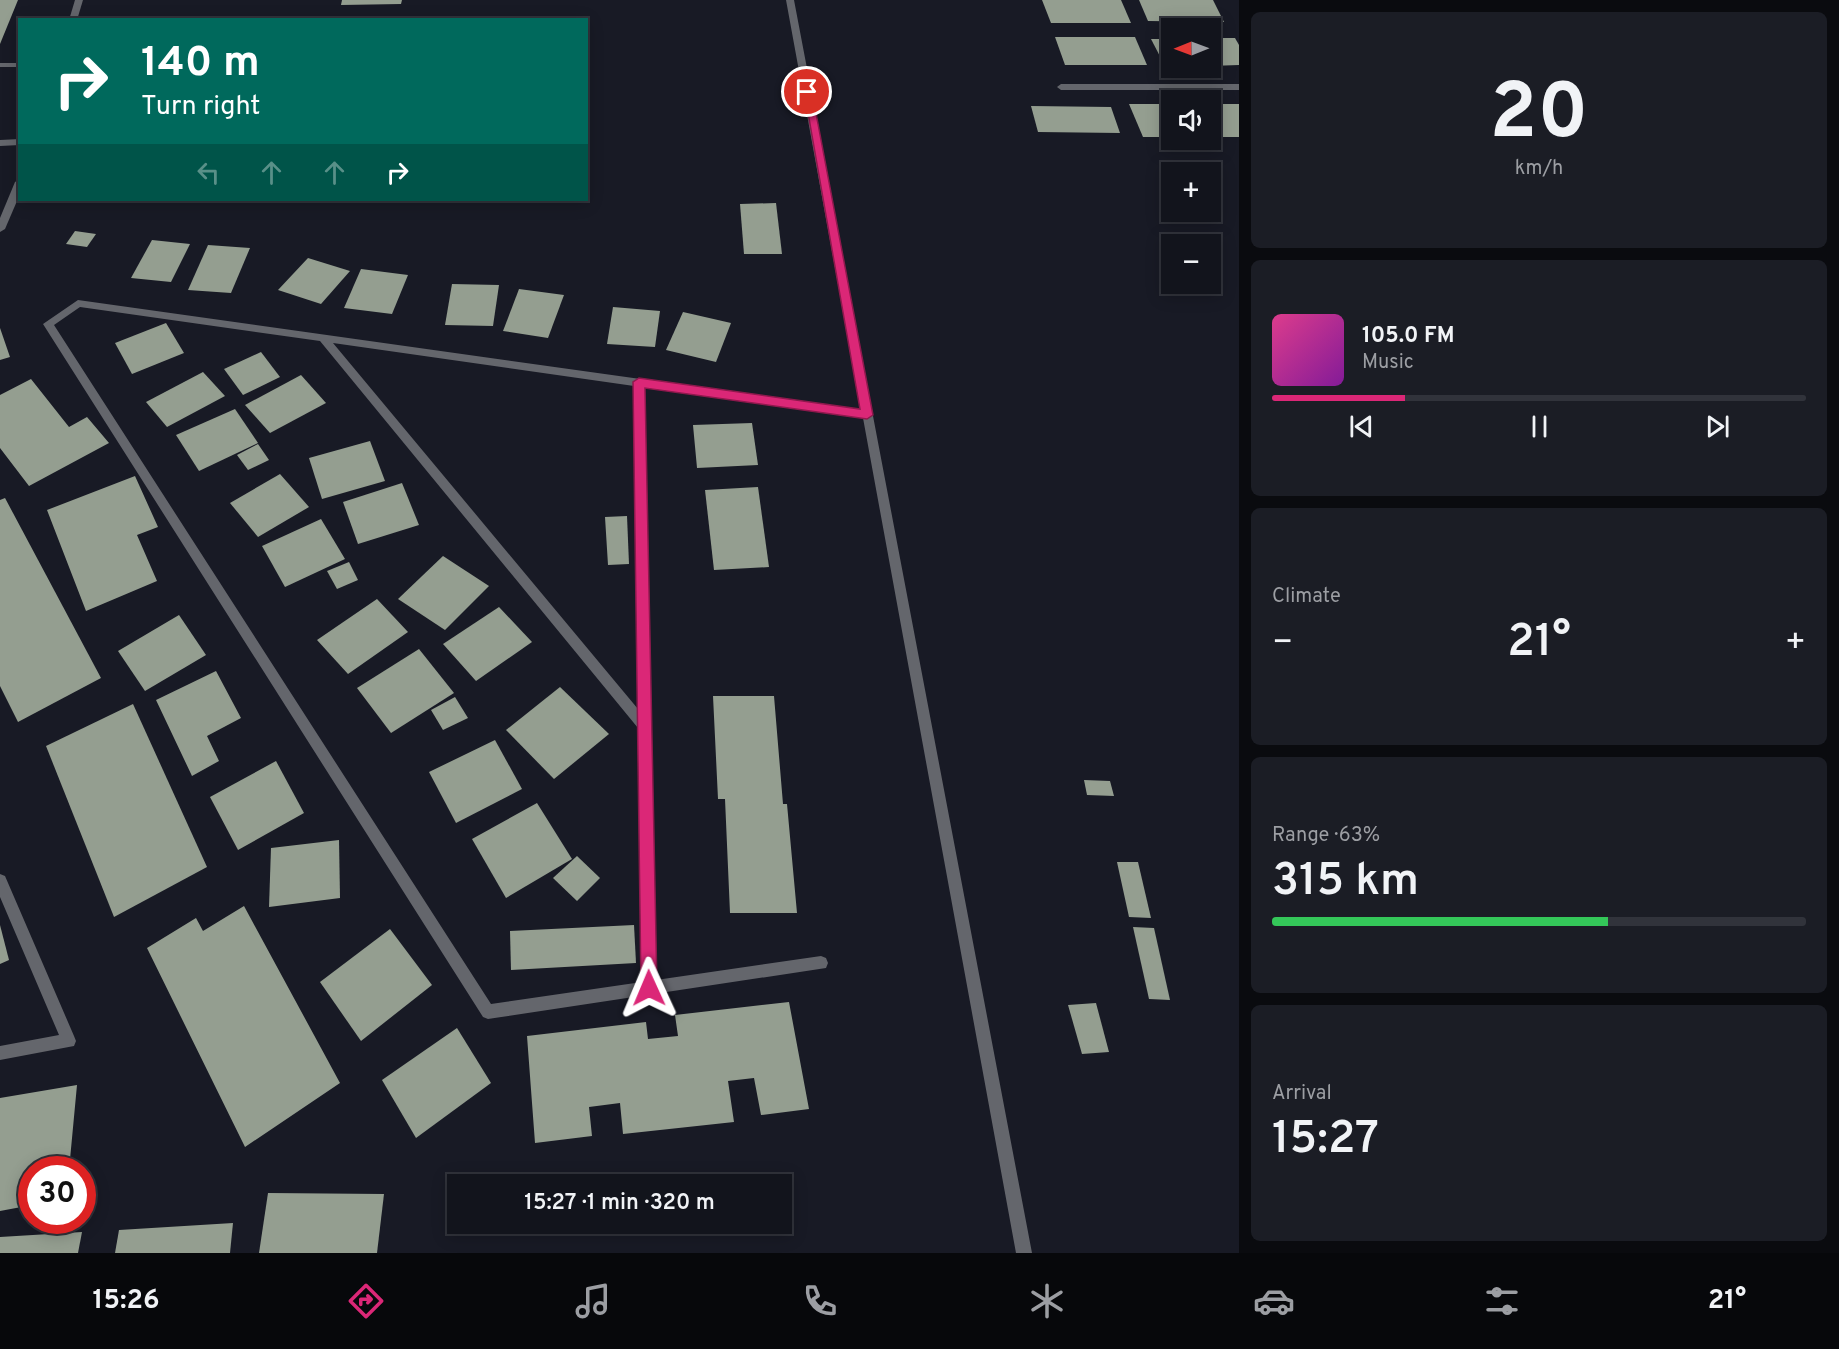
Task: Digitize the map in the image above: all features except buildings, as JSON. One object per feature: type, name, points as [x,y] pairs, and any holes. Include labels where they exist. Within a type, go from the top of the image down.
[{"type":"street","points":[[74,18],[79,0]]},
{"type":"street","points":[[790,0],[1024,1253]]},
{"type":"street","points":[[0,65],[18,65]]},
{"type":"street","points":[[1061,87],[1239,87]]},
{"type":"street","points":[[0,143],[18,142]]},
{"type":"street","points":[[0,229],[18,187]]},
{"type":"street","points":[[821,963],[488,1012],[48,324],[78,303],[867,415]]},
{"type":"street","points":[[323,338],[644,725]]},
{"type":"street","points":[[639,382],[649,988]]},
{"type":"street","points":[[0,881],[69,1041],[0,1053]]},
{"type":"route","points":[[649,988],[639,382],[867,415],[807,92]]}]
